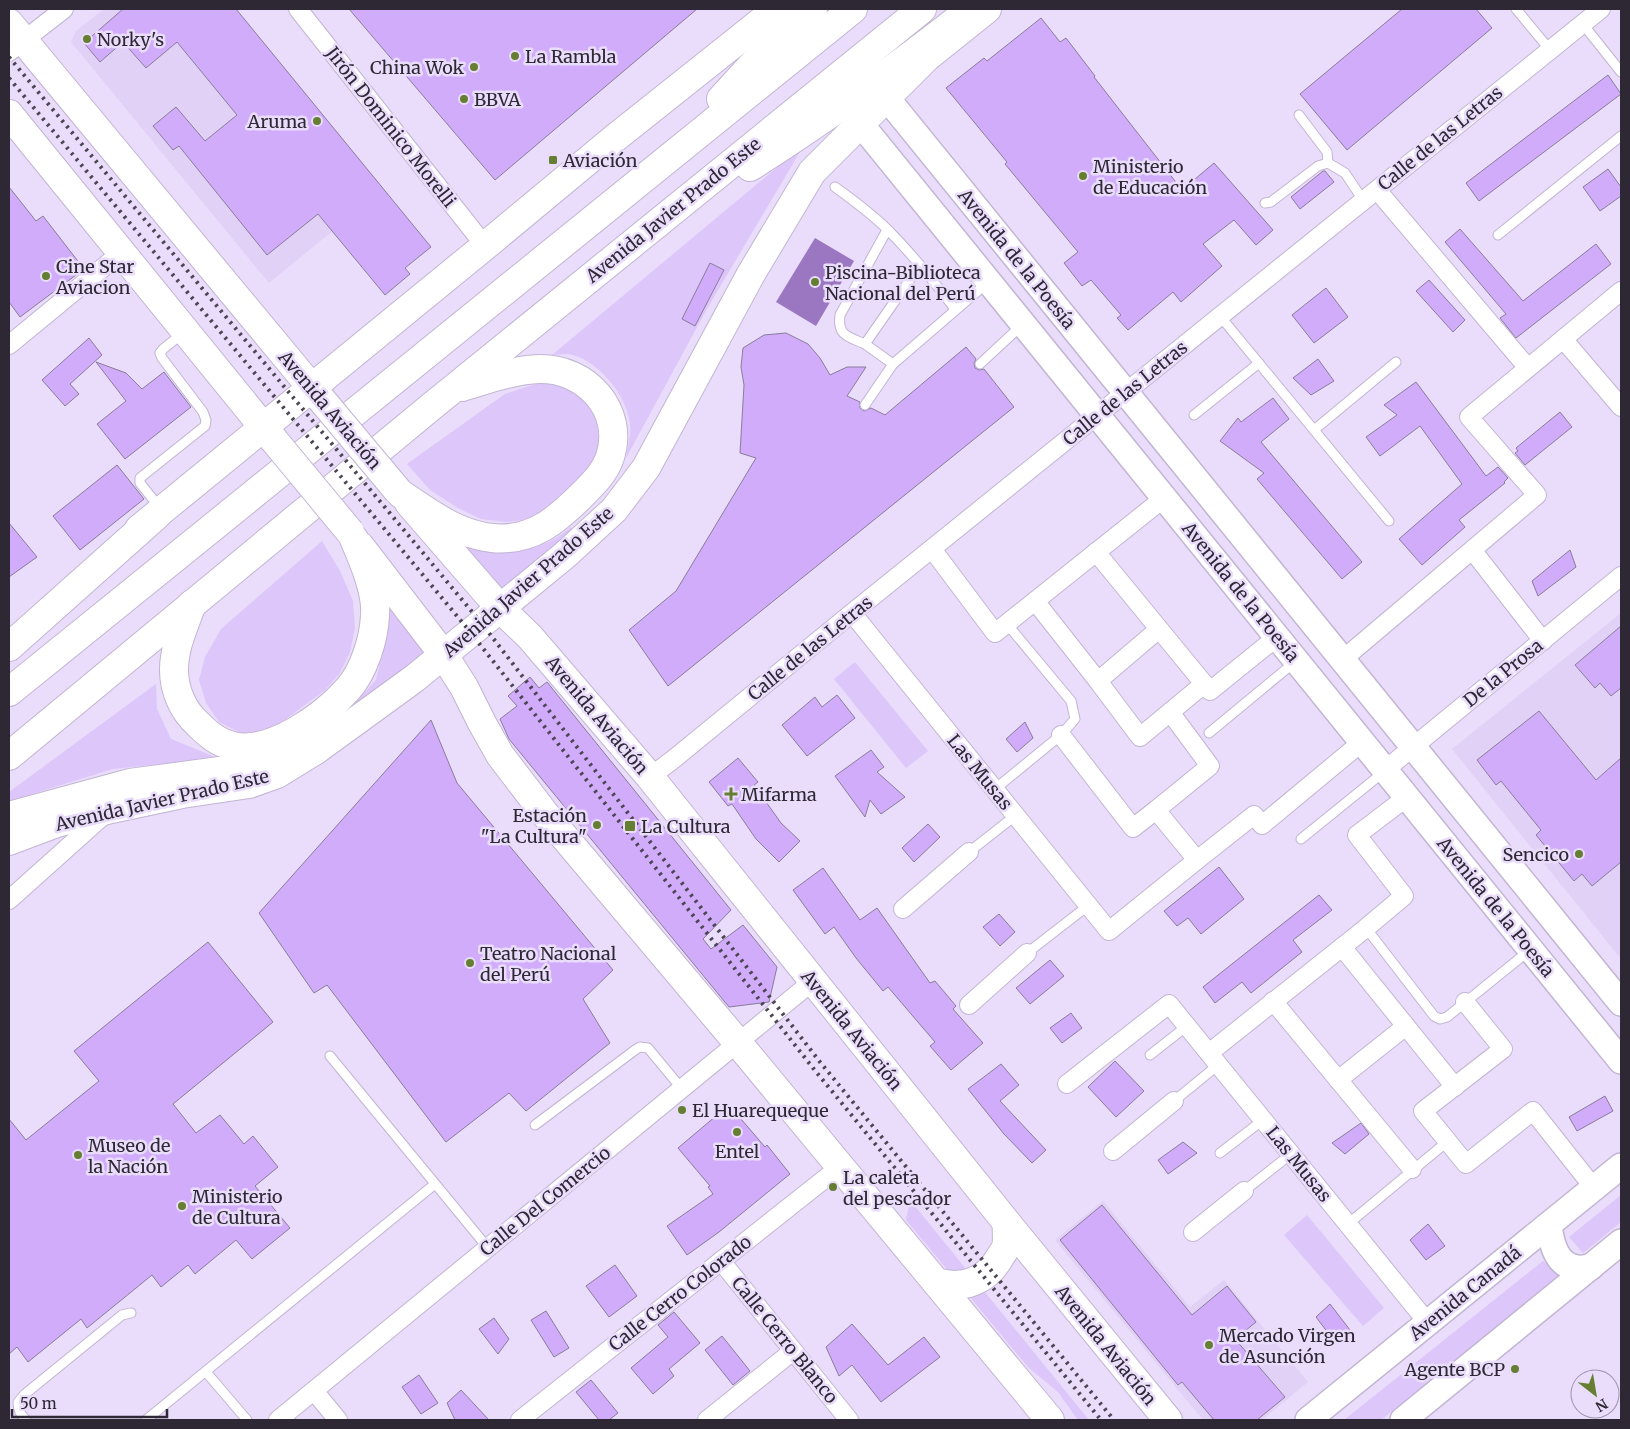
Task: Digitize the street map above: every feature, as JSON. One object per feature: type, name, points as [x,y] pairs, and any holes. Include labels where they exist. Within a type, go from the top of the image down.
[{"type":"main road","points":[[9,629],[268,433],[485,246],[622,132],[777,9]]},
{"type":"main road","points":[[678,151],[706,116],[765,51],[812,9]]},
{"type":"main road","points":[[9,692],[854,9]]},
{"type":"main road","name":"Avenida Javier Prado Este","points":[[9,756],[451,390],[922,9]]},
{"type":"main road","points":[[676,207],[741,172],[799,136],[930,42],[971,9]]},
{"type":"main road","name":"Avenida Javier Prado Este","points":[[9,841],[57,823],[111,809],[173,796],[249,784],[277,774],[316,750],[415,678],[565,555],[614,510],[646,468],[751,274],[812,172],[927,57],[987,9]]},
{"type":"main road","name":"Avenida Aviación","points":[[13,38],[400,492],[500,608],[530,636],[650,777],[1007,1223],[1168,1420]]},
{"type":"main road","points":[[9,114],[352,536],[443,654],[464,687],[500,755],[545,814],[841,1166],[1050,1420]]},
{"type":"main road","points":[[400,492],[451,526],[466,532],[492,538],[515,538],[554,522],[597,480],[605,469],[613,445],[611,420],[600,397],[592,388],[576,377],[551,370],[528,370],[451,390]]},
{"type":"main road","points":[[9,647],[160,513]]},
{"type":"main road","points":[[192,604],[176,653],[174,672],[176,688],[182,705],[191,718],[209,734],[221,742],[234,747],[261,746],[277,740],[322,714],[348,688],[364,661],[373,636],[376,613],[366,568],[352,536]]},
{"type":"main road","points":[[9,816],[130,784],[250,767],[316,750]]},
{"type":"main road","points":[[936,1282],[960,1285],[975,1282],[994,1268],[1006,1247],[1007,1223]]},
{"type":"street","points":[[13,38],[64,9]]},
{"type":"street","name":"Jirón Dominico Morelli","points":[[298,9],[485,246]]},
{"type":"street","name":"Calle de las Letras","points":[[650,777],[1601,9]]},
{"type":"street","name":"Avenida de la Poesía","points":[[886,97],[1621,1003]]},
{"type":"street","name":"Avenida de la Poesía","points":[[860,123],[1621,1061]]},
{"type":"street","points":[[1370,195],[1528,368]]},
{"type":"street","points":[[9,345],[122,252]]},
{"type":"street","points":[[992,286],[1025,269]]},
{"type":"street","points":[[1342,660],[1537,496],[1469,417],[1621,291]]},
{"type":"street","points":[[1563,339],[1621,407]]},
{"type":"street","points":[[932,549],[996,632],[1164,498]]},
{"type":"street","points":[[1473,551],[1542,641]]},
{"type":"street","points":[[1096,552],[1210,691],[1277,637]]},
{"type":"street","name":"De la Prosa","points":[[1385,770],[1621,576]]},
{"type":"street","points":[[1035,601],[1140,737],[1204,684]]},
{"type":"street","name":"Las Musas","points":[[852,613],[1109,930],[1197,860]]},
{"type":"street","points":[[1098,682],[1159,629]]},
{"type":"street","points":[[1061,735],[1133,828],[1210,766],[1170,712]]},
{"type":"street","points":[[1156,810],[1197,860],[1254,815],[1262,825],[1362,742]]},
{"type":"street","points":[[1213,1059],[1273,1001],[1404,896],[1356,835],[1407,797]]},
{"type":"street","points":[[9,900],[111,809]]},
{"type":"street","points":[[903,909],[969,852]]},
{"type":"street","points":[[1342,947],[1455,1086]]},
{"type":"street","points":[[969,1005],[1027,953]]},
{"type":"street","name":"Calle Del Comercio","points":[[278,1420],[813,982]]},
{"type":"street","points":[[1273,1001],[1412,1169]]},
{"type":"street","points":[[1465,1002],[1503,1049],[1423,1112],[1466,1164],[1533,1112],[1594,1188]]},
{"type":"street","name":"Las Musas","points":[[1067,1084],[1169,1004],[1428,1324]]},
{"type":"street","points":[[1338,1080],[1406,1026]]},
{"type":"street","points":[[1114,1151],[1174,1101]]},
{"type":"street","name":"Calle Cerro Colorado","points":[[520,1420],[841,1166]]},
{"type":"street","name":"Avenida Canadá","points":[[1308,1420],[1621,1166]]},
{"type":"street","points":[[1193,1232],[1244,1191]]},
{"type":"street","points":[[1548,1225],[1552,1245],[1562,1262],[1577,1269],[1591,1267]]},
{"type":"street","points":[[1403,1420],[1621,1242]]},
{"type":"street","name":"Calle Cerro Blanco","points":[[721,1261],[849,1420]]},
{"type":"street","points":[[707,1420],[793,1351]]},
{"type":"street","points":[[314,1391],[338,1420]]},
{"type":"lane","points":[[1516,9],[1550,50]]},
{"type":"lane","points":[[1582,23],[1621,72]]},
{"type":"lane","points":[[1299,115],[1327,152],[1328,163]]},
{"type":"lane","points":[[1498,235],[1621,136]]},
{"type":"lane","points":[[1265,203],[1271,202],[1318,166],[1328,163],[1345,173],[1370,195]]},
{"type":"lane","points":[[835,187],[860,205],[888,230],[920,265],[955,309]]},
{"type":"lane","points":[[888,230],[840,315],[838,324],[846,336],[865,344],[893,364]]},
{"type":"lane","points":[[865,344],[920,265]]},
{"type":"lane","points":[[865,405],[893,364],[955,309],[992,286]]},
{"type":"lane","points":[[1220,316],[1389,521]]},
{"type":"lane","points":[[980,364],[1023,324]]},
{"type":"lane","points":[[160,513],[140,483],[140,478],[205,426],[206,420],[160,353],[186,331]]},
{"type":"lane","points":[[1314,430],[1396,362]]},
{"type":"lane","points":[[1194,415],[1259,363]]},
{"type":"lane","points":[[994,789],[1061,735],[1075,719],[1071,701],[996,632]]},
{"type":"lane","points":[[1209,734],[1297,661]]},
{"type":"lane","points":[[1301,839],[1385,770]]},
{"type":"lane","points":[[969,852],[1016,816]]},
{"type":"lane","points":[[1027,953],[1089,905]]},
{"type":"lane","points":[[1366,928],[1434,1016],[1440,1019],[1447,1017],[1530,949]]},
{"type":"lane","points":[[1150,1055],[1187,1026]]},
{"type":"lane","points":[[535,1125],[640,1047],[648,1048],[682,1089]]},
{"type":"lane","points":[[330,1056],[488,1248]]},
{"type":"lane","points":[[1174,1101],[1213,1059]]},
{"type":"lane","points":[[1220,1153],[1263,1120]]},
{"type":"lane","points":[[1348,1224],[1448,1141]]},
{"type":"lane","points":[[1244,1191],[1291,1154]]},
{"type":"lane","points":[[146,1420],[435,1184]]},
{"type":"lane","points":[[26,1420],[18,1408],[18,1402],[25,1394],[122,1315],[131,1313]]},
{"type":"lane","points":[[206,1372],[248,1420]]},
{"type":"shaded area","points":[[104,9],[236,9],[384,189],[269,283],[71,42],[76,31]]},
{"type":"shaded area","points":[[804,145],[708,307],[626,458],[630,423],[628,412],[617,390],[600,370],[579,357],[568,354],[552,355]]},
{"type":"shaded area","name":"Piscina-Biblioteca Nacional del Perú","points":[[815,238],[854,261],[816,326],[776,302]]},
{"type":"shaded area","points":[[535,384],[562,384],[581,396],[597,417],[599,448],[592,464],[550,506],[529,519],[506,522],[481,519],[458,508],[430,490],[407,464],[505,394]]},
{"type":"shaded area","points":[[571,527],[573,531],[502,594],[454,543],[501,550],[524,549],[551,541]]},
{"type":"shaded area","points":[[322,541],[340,571],[353,601],[355,628],[350,652],[340,673],[325,690],[286,719],[264,732],[241,733],[219,722],[206,703],[199,680],[205,657],[221,629]]},
{"type":"shaded area","points":[[388,601],[426,652],[359,704],[357,701],[376,680],[382,655]]},
{"type":"shaded area","name":"Sencico","points":[[1621,613],[1621,959],[1452,749]]},
{"type":"shaded area","points":[[855,662],[928,751],[906,768],[834,679]]},
{"type":"shaded area","points":[[156,684],[157,709],[171,739],[218,758],[113,769],[9,801],[9,792]]},
{"type":"shaded area","points":[[1621,1195],[1621,1222],[1583,1253],[1569,1237]]},
{"type":"shaded area","points":[[910,1200],[1089,1420],[1078,1420],[1058,1392],[1028,1367],[906,1220]]},
{"type":"shaded area","name":"Mercado Virgen de Asunción","points":[[1103,1201],[1190,1307],[1224,1280],[1308,1382],[1262,1420],[1203,1420],[1055,1240]]},
{"type":"shaded area","points":[[1307,1215],[1384,1308],[1363,1326],[1284,1235]]},
{"type":"shaded area","points":[[1543,1261],[1562,1277],[1381,1420],[1344,1420]]},
{"type":"building","points":[[123,9],[236,9],[431,247],[405,268],[410,274],[385,295],[318,214],[267,255],[179,146],[173,150],[153,126],[176,107],[205,141],[237,115],[177,42],[146,68],[123,42],[100,62],[84,43]]},
{"type":"building","name":"La Rambla","points":[[349,9],[697,9],[495,180]]},
{"type":"building","points":[[1402,9],[1476,9],[1492,28],[1347,150],[1300,94]]},
{"type":"building","points":[[1041,18],[1060,42],[1066,38],[1182,190],[1214,163],[1273,230],[1256,245],[1234,220],[1203,244],[1222,266],[1181,302],[1173,292],[1128,330],[1117,318],[1121,315],[1091,280],[1082,286],[1064,263],[1078,252],[1005,164],[1007,162],[946,88],[984,58],[987,61]]},
{"type":"building","points":[[1608,75],[1621,94],[1479,201],[1466,183]]},
{"type":"building","points":[[1608,169],[1621,187],[1621,196],[1600,211],[1583,187]]},
{"type":"building","points":[[1323,171],[1334,182],[1300,209],[1291,197]]},
{"type":"building","points":[[9,187],[36,221],[43,216],[84,269],[20,317],[9,302]]},
{"type":"building","points":[[1460,229],[1523,301],[1596,244],[1611,264],[1516,338],[1500,318],[1506,314],[1445,242]]},
{"type":"building","points":[[710,263],[724,270],[695,326],[682,319]]},
{"type":"building","points":[[1429,280],[1465,320],[1453,332],[1416,291]]},
{"type":"building","points":[[1326,288],[1348,317],[1314,343],[1292,315]]},
{"type":"building","points":[[786,333],[808,344],[820,358],[830,375],[847,367],[866,367],[847,396],[860,402],[860,408],[864,411],[871,408],[885,415],[966,347],[976,359],[974,363],[975,368],[979,370],[984,369],[1014,407],[668,686],[629,630],[676,591],[756,458],[740,453],[744,385],[741,367],[743,348],[764,335]]},
{"type":"building","points":[[89,338],[102,355],[70,384],[79,394],[65,406],[42,380]]},
{"type":"building","points":[[1318,359],[1334,381],[1311,395],[1293,378]]},
{"type":"building","points":[[96,362],[126,373],[142,389],[164,372],[191,407],[125,459],[97,424],[126,401]]},
{"type":"building","points":[[1416,382],[1486,476],[1498,467],[1508,478],[1505,483],[1459,520],[1465,527],[1422,565],[1399,539],[1462,484],[1420,426],[1380,456],[1366,437],[1397,415],[1384,405]]},
{"type":"building","points":[[1273,398],[1289,419],[1261,442],[1362,562],[1342,579],[1257,479],[1264,473],[1220,441],[1238,418],[1241,422]]},
{"type":"building","points":[[1560,412],[1572,427],[1525,465],[1515,453],[1518,451],[1516,448]]},
{"type":"building","points":[[117,465],[144,499],[80,550],[53,516]]},
{"type":"building","points":[[9,523],[37,557],[9,577]]},
{"type":"building","points":[[1570,550],[1576,567],[1538,596],[1532,581]]},
{"type":"building","points":[[1621,626],[1621,688],[1611,696],[1600,683],[1595,688],[1575,665]]},
{"type":"building","points":[[530,677],[539,688],[547,682],[731,910],[703,939],[711,949],[743,925],[777,967],[769,1002],[729,1007],[509,739],[500,719],[517,706],[508,696]]},
{"type":"building","points":[[837,695],[855,718],[807,756],[782,725],[815,697],[822,707]]},
{"type":"building","points":[[1539,711],[1596,780],[1621,758],[1621,862],[1592,886],[1582,874],[1574,881],[1536,835],[1541,830],[1501,781],[1496,785],[1477,760]]},
{"type":"building","points":[[431,720],[457,783],[613,970],[583,999],[610,1043],[526,1111],[509,1093],[446,1142],[327,985],[314,993],[259,913]]},
{"type":"building","points":[[1025,722],[1033,738],[1017,752],[1006,739]]},
{"type":"building","points":[[871,750],[884,767],[877,772],[905,797],[881,814],[870,800],[865,817],[835,776]]},
{"type":"building","points":[[738,758],[758,782],[754,785],[781,823],[800,841],[779,862],[756,839],[732,804],[728,806],[709,782]]},
{"type":"building","points":[[928,824],[940,837],[914,862],[902,848]]},
{"type":"building","points":[[1219,867],[1244,899],[1201,934],[1188,918],[1177,926],[1164,911]]},
{"type":"building","points":[[823,868],[860,920],[877,908],[930,983],[935,981],[956,1006],[953,1009],[983,1043],[951,1070],[930,1046],[935,1042],[888,987],[883,991],[834,927],[825,934],[793,890]]},
{"type":"building","points":[[1319,895],[1332,910],[1293,940],[1302,952],[1251,993],[1242,982],[1215,1003],[1203,987]]},
{"type":"building","points":[[999,914],[1015,932],[1000,946],[983,927]]},
{"type":"building","points":[[208,942],[273,1022],[173,1104],[196,1133],[220,1115],[244,1144],[253,1136],[278,1167],[255,1186],[290,1228],[252,1259],[236,1240],[195,1274],[188,1265],[161,1287],[152,1275],[87,1328],[81,1319],[28,1362],[17,1347],[9,1354],[9,1119],[26,1140],[99,1081],[74,1051]]},
{"type":"building","points":[[1050,960],[1064,976],[1030,1004],[1016,988]]},
{"type":"building","points":[[1071,1013],[1082,1028],[1062,1043],[1050,1028]]},
{"type":"building","points":[[1115,1061],[1144,1091],[1116,1117],[1088,1087]]},
{"type":"building","points":[[1001,1064],[1019,1085],[1000,1101],[1046,1150],[1032,1163],[1004,1134],[968,1089]]},
{"type":"building","points":[[1605,1096],[1613,1111],[1577,1131],[1569,1117]]},
{"type":"building","points":[[729,1105],[765,1147],[767,1145],[790,1174],[719,1232],[687,1255],[667,1226],[713,1194],[708,1187],[710,1186],[678,1148]]},
{"type":"building","points":[[1361,1123],[1369,1134],[1345,1154],[1332,1143]]},
{"type":"building","points":[[1183,1142],[1197,1153],[1168,1174],[1158,1160]]},
{"type":"building","name":"Mercado Virgen de Asunción","points":[[1102,1205],[1192,1315],[1227,1286],[1256,1322],[1235,1339],[1285,1397],[1257,1420],[1214,1420],[1182,1382],[1178,1385],[1060,1240]]},
{"type":"building","points":[[1428,1224],[1445,1246],[1426,1260],[1410,1240]]},
{"type":"building","points":[[615,1265],[637,1296],[609,1317],[586,1286]]},
{"type":"building","points":[[1330,1304],[1350,1330],[1334,1341],[1316,1317]]},
{"type":"building","points":[[546,1311],[569,1348],[554,1357],[531,1320]]},
{"type":"building","points":[[674,1312],[700,1343],[669,1369],[674,1376],[653,1394],[631,1368],[668,1337],[658,1325]]},
{"type":"building","points":[[494,1318],[509,1339],[498,1354],[479,1329]]},
{"type":"building","points":[[852,1324],[888,1365],[924,1337],[940,1357],[881,1402],[852,1365],[839,1376],[826,1347]]},
{"type":"building","points":[[722,1336],[750,1371],[733,1385],[705,1350]]},
{"type":"building","points":[[419,1375],[438,1403],[421,1414],[402,1387]]},
{"type":"building","points":[[591,1380],[618,1413],[609,1420],[599,1420],[576,1392]]},
{"type":"building","points":[[461,1390],[489,1420],[455,1420],[447,1403]]},
{"type":"railway","points":[[9,57],[479,620],[820,1062],[1114,1420]]},
{"type":"railway","points":[[9,78],[467,628],[813,1068],[1101,1420]]},
{"type":"place","name":"Norky's","points":[[87,39]]},
{"type":"place","name":"La Rambla","points":[[515,56]]},
{"type":"place","name":"China Wok","points":[[474,67]]},
{"type":"place","name":"BBVA","points":[[464,99]]},
{"type":"place","name":"Aruma","points":[[317,121]]},
{"type":"place","name":"Aviación","points":[[553,160]]},
{"type":"place","name":"Ministerio de Educación","points":[[1083,176]]},
{"type":"place","name":"Cine Star Aviacion","points":[[46,276]]},
{"type":"place","name":"Piscina-Biblioteca Nacional del Perú","points":[[815,282]]},
{"type":"place","name":"Mifarma","points":[[731,794]]},
{"type":"place","name":"Estación \"La Cultura\"","points":[[597,825]]},
{"type":"place","name":"La Cultura","points":[[630,826]]},
{"type":"place","name":"Sencico","points":[[1579,854]]},
{"type":"place","name":"Teatro Nacional del Perú","points":[[470,963]]},
{"type":"place","name":"El Huarequeque","points":[[682,1110]]},
{"type":"place","name":"Entel","points":[[737,1132]]},
{"type":"place","name":"Museo de la Nación","points":[[78,1155]]},
{"type":"place","name":"La caleta del pescador","points":[[833,1187]]},
{"type":"place","name":"Ministerio de Cultura","points":[[182,1206]]},
{"type":"place","name":"Mercado Virgen de Asunción","points":[[1209,1345]]},
{"type":"place","name":"Agente BCP","points":[[1515,1369]]}]
